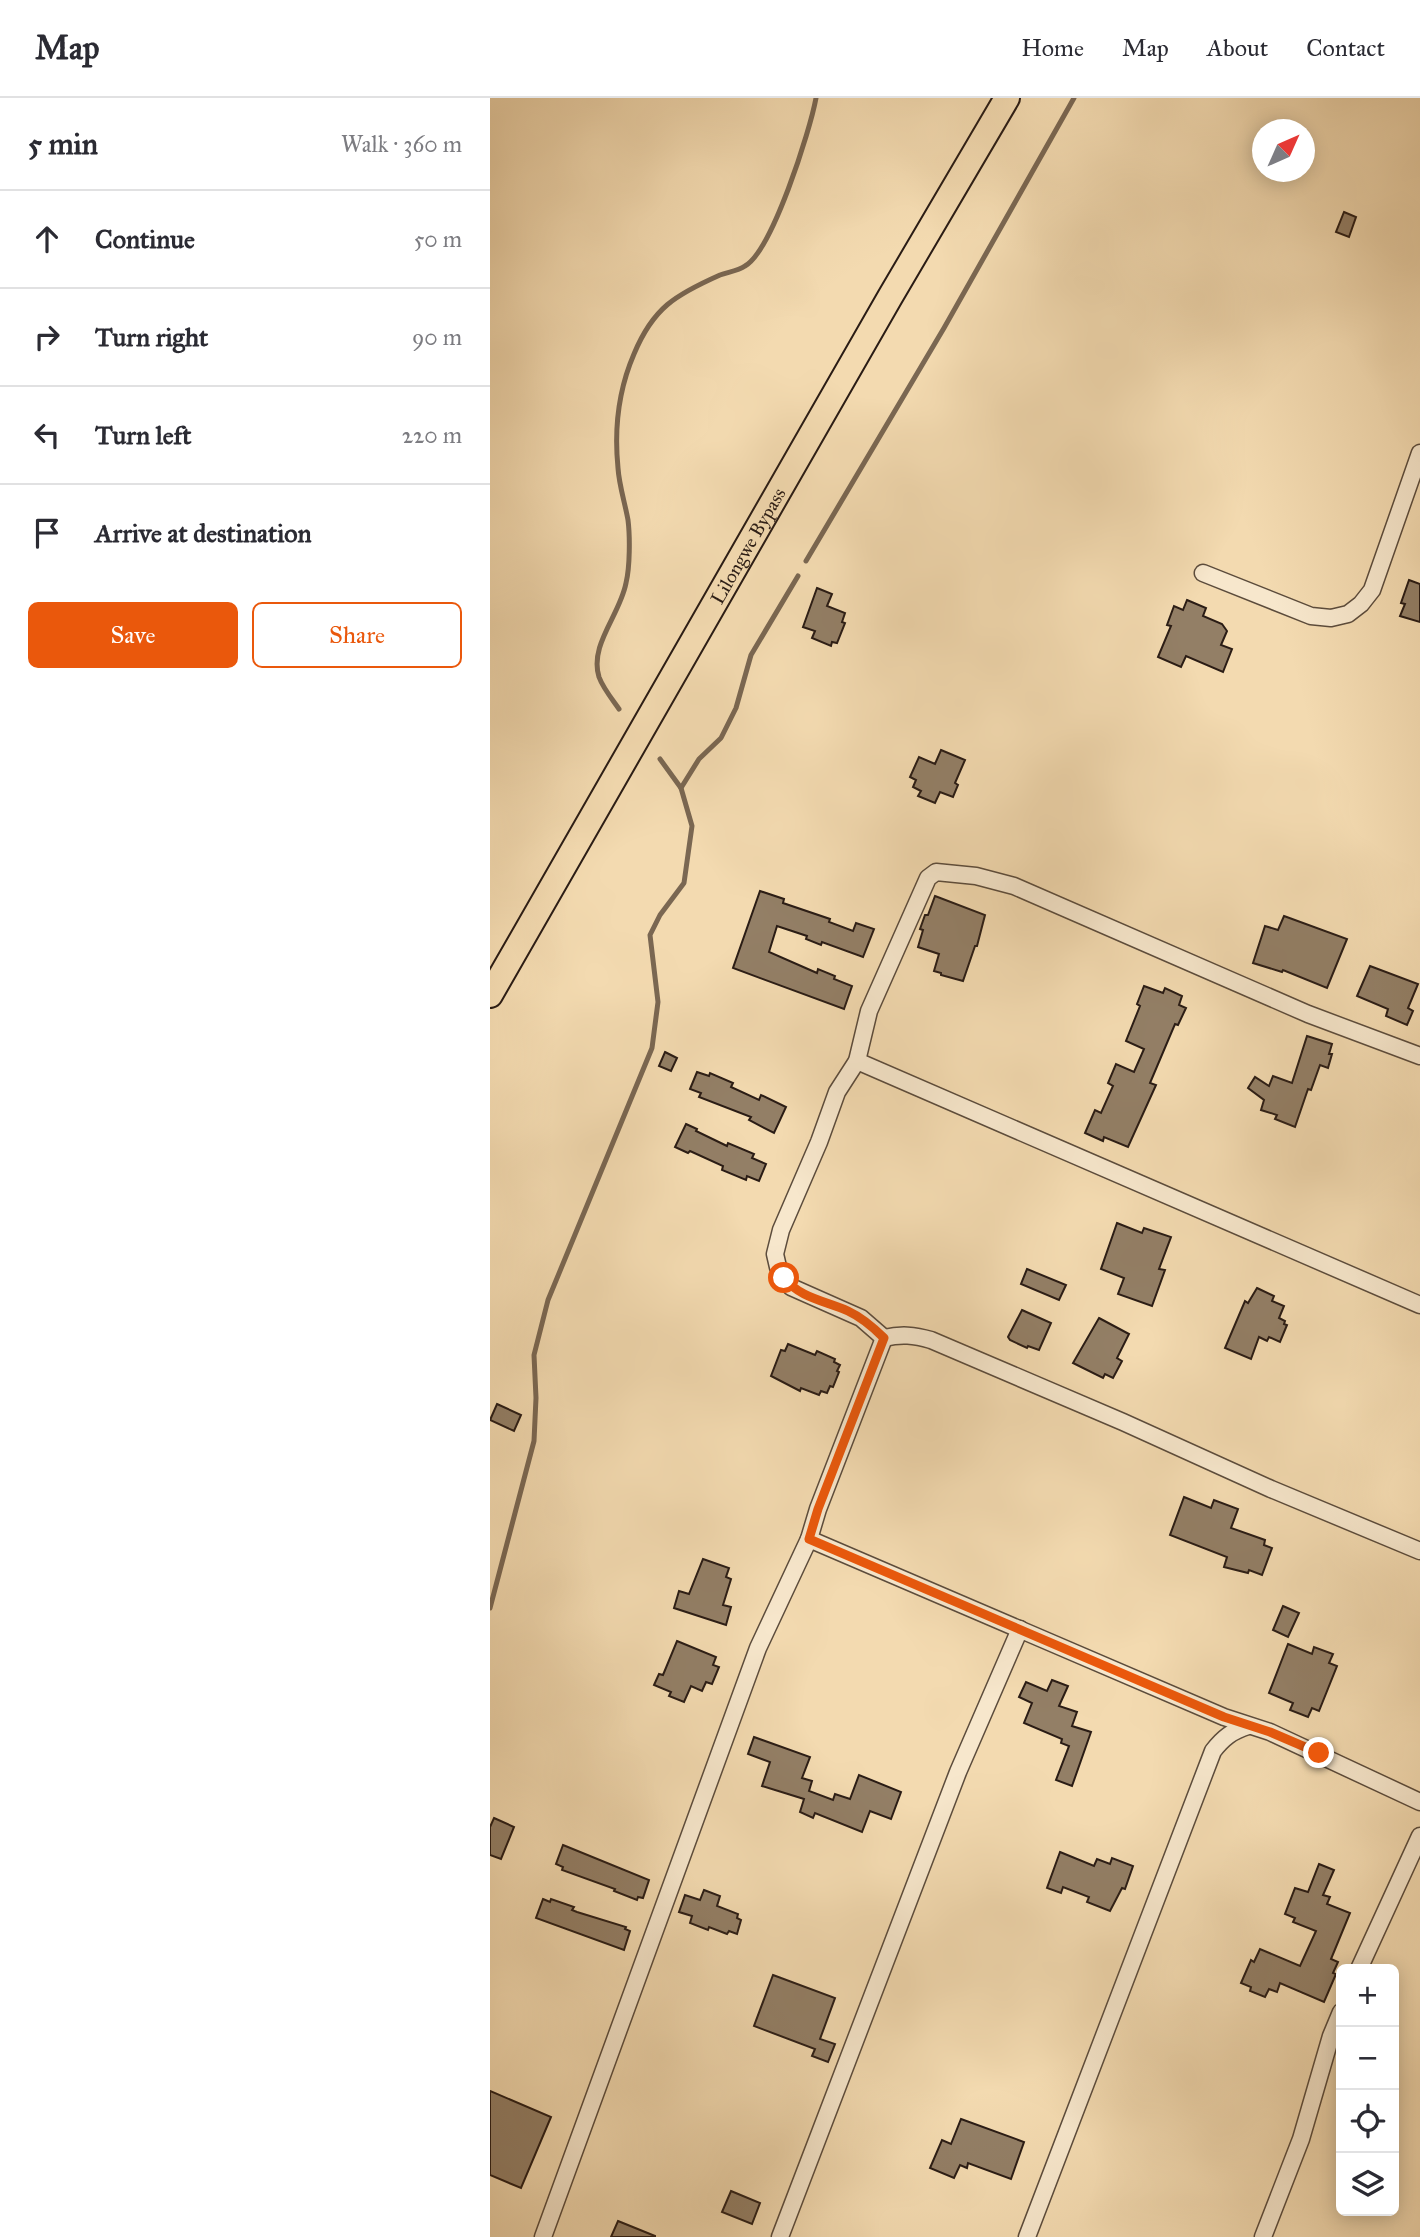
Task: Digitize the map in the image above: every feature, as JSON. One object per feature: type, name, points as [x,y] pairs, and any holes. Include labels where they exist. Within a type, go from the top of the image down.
[{"type":"main road","name":"Lilongwe Bypass","points":[[490,995],[1007,98]]},
{"type":"street","points":[[1203,573],[1311,616],[1331,618],[1348,614],[1361,604],[1372,590],[1420,453]]},
{"type":"street","points":[[884,1338],[861,1318],[791,1287],[778,1266],[775,1254],[781,1230],[819,1142],[837,1092],[857,1061],[869,1012],[928,878],[936,872],[976,876],[1014,886],[1308,1014],[1420,1056]]},
{"type":"street","points":[[857,1061],[1420,1305]]},
{"type":"street","points":[[884,1338],[915,1335],[931,1340],[1271,1489],[1420,1550]]},
{"type":"street","points":[[543,2237],[758,1648],[809,1539],[884,1338]]},
{"type":"street","points":[[809,1539],[1248,1726],[1270,1732],[1319,1753],[1420,1802]]},
{"type":"street","points":[[780,2237],[958,1772],[1020,1629]]},
{"type":"street","points":[[1027,2237],[1213,1751],[1222,1739],[1234,1730],[1248,1726]]},
{"type":"street","points":[[1361,1964],[1420,1836]]},
{"type":"street","points":[[1263,2237],[1301,2139],[1336,2024]]},
{"type":"building","points":[[1344,212],[1356,217],[1349,237],[1336,232]]},
{"type":"building","points":[[1409,580],[1420,584],[1420,622],[1400,616],[1405,604],[1401,603]]},
{"type":"building","points":[[817,588],[832,594],[827,606],[845,613],[842,622],[845,623],[837,643],[832,642],[831,646],[812,638],[815,631],[803,627]]},
{"type":"building","points":[[1187,600],[1206,608],[1203,616],[1222,624],[1227,631],[1221,645],[1232,649],[1223,672],[1186,656],[1181,667],[1158,657],[1171,626],[1167,625],[1174,606],[1183,610]]},
{"type":"building","points":[[941,750],[965,760],[955,783],[958,785],[953,797],[940,792],[935,803],[918,796],[921,791],[913,787],[916,780],[910,777],[919,757],[935,764]]},
{"type":"building","points":[[760,891],[784,899],[783,903],[830,919],[829,922],[853,931],[856,923],[874,929],[863,957],[822,942],[821,945],[806,939],[807,936],[777,926],[769,952],[817,973],[818,969],[852,986],[844,1009],[733,968]]},
{"type":"building","points":[[935,896],[985,915],[977,946],[963,981],[934,971],[939,954],[918,947],[923,930],[920,929]]},
{"type":"building","points":[[1284,916],[1347,939],[1327,988],[1283,970],[1282,972],[1253,963],[1265,926],[1278,930]]},
{"type":"building","points":[[1370,966],[1418,984],[1408,1008],[1413,1011],[1407,1025],[1386,1016],[1388,1009],[1357,996]]},
{"type":"building","points":[[1144,986],[1163,993],[1165,988],[1182,996],[1179,1005],[1186,1008],[1178,1025],[1175,1024],[1150,1083],[1156,1085],[1128,1147],[1085,1133],[1095,1110],[1101,1113],[1113,1086],[1108,1083],[1116,1064],[1134,1072],[1144,1049],[1126,1041],[1140,1006],[1137,1004]]},
{"type":"building","points":[[1307,1036],[1332,1044],[1329,1054],[1332,1054],[1328,1068],[1320,1065],[1311,1090],[1308,1089],[1295,1127],[1275,1119],[1277,1115],[1261,1110],[1264,1100],[1248,1088],[1255,1077],[1269,1086],[1273,1076],[1292,1083]]},
{"type":"building","points":[[665,1052],[677,1058],[671,1071],[659,1066]]},
{"type":"building","points":[[697,1072],[709,1076],[710,1073],[733,1083],[731,1087],[759,1100],[761,1095],[786,1107],[774,1133],[749,1120],[751,1117],[699,1097],[701,1093],[690,1089]]},
{"type":"building","points":[[686,1124],[727,1146],[728,1143],[754,1154],[752,1158],[766,1164],[759,1181],[747,1176],[746,1180],[722,1170],[723,1166],[675,1147]]},
{"type":"building","points":[[1117,1223],[1142,1233],[1144,1228],[1171,1237],[1159,1269],[1165,1270],[1152,1306],[1118,1294],[1124,1278],[1101,1269]]},
{"type":"building","points":[[1027,1269],[1066,1285],[1059,1300],[1021,1284]]},
{"type":"building","points":[[1257,1288],[1274,1296],[1272,1301],[1284,1306],[1279,1318],[1287,1325],[1280,1342],[1269,1337],[1267,1341],[1259,1337],[1251,1359],[1225,1348],[1245,1301],[1248,1303]]},
{"type":"building","points":[[1022,1310],[1051,1323],[1039,1350],[1028,1346],[1027,1348],[1008,1337]]},
{"type":"building","points":[[1099,1318],[1129,1334],[1117,1358],[1122,1361],[1113,1378],[1105,1374],[1103,1378],[1073,1363]]},
{"type":"building","points":[[788,1344],[815,1355],[817,1351],[835,1359],[834,1362],[840,1365],[833,1387],[830,1386],[827,1393],[821,1391],[819,1395],[801,1388],[800,1391],[771,1376],[781,1350],[785,1351]]},
{"type":"building","points":[[497,1404],[521,1415],[514,1431],[490,1420]]},
{"type":"building","points":[[1184,1497],[1211,1508],[1214,1500],[1238,1509],[1231,1528],[1265,1540],[1264,1545],[1272,1548],[1262,1575],[1249,1570],[1248,1573],[1224,1567],[1227,1557],[1170,1535]]},
{"type":"building","points":[[703,1559],[729,1568],[726,1577],[731,1579],[723,1605],[731,1607],[726,1625],[674,1608],[679,1591],[689,1594]]},
{"type":"building","points":[[1283,1606],[1299,1613],[1288,1637],[1273,1630]]},
{"type":"building","points":[[677,1641],[716,1657],[713,1665],[719,1667],[712,1684],[706,1682],[702,1691],[691,1686],[684,1702],[669,1696],[671,1692],[654,1685],[659,1674],[663,1675]]},
{"type":"building","points":[[1288,1644],[1312,1654],[1314,1647],[1333,1654],[1329,1663],[1337,1666],[1319,1711],[1312,1708],[1308,1717],[1290,1710],[1293,1703],[1269,1693]]},
{"type":"building","points":[[1052,1680],[1068,1686],[1059,1706],[1077,1712],[1072,1726],[1091,1732],[1072,1786],[1056,1780],[1069,1746],[1061,1743],[1062,1739],[1024,1723],[1032,1703],[1019,1697],[1026,1682],[1047,1691]]},
{"type":"building","points":[[754,1737],[810,1757],[802,1778],[812,1781],[809,1791],[833,1800],[835,1794],[850,1799],[859,1775],[901,1792],[891,1819],[870,1811],[862,1832],[815,1813],[813,1818],[800,1812],[804,1799],[762,1786],[770,1762],[748,1754]]},
{"type":"building","points":[[494,1818],[514,1827],[501,1859],[490,1855],[490,1827]]},
{"type":"building","points":[[563,1845],[649,1880],[643,1898],[638,1897],[637,1900],[562,1870],[563,1867],[556,1864]]},
{"type":"building","points":[[1060,1852],[1094,1866],[1097,1859],[1110,1864],[1112,1858],[1133,1866],[1125,1889],[1122,1888],[1110,1911],[1087,1902],[1089,1897],[1063,1887],[1061,1893],[1047,1888]]},
{"type":"building","points":[[1319,1864],[1334,1870],[1323,1895],[1330,1897],[1327,1904],[1350,1913],[1331,1959],[1338,1962],[1324,2002],[1280,1983],[1277,1992],[1269,1989],[1265,1997],[1250,1991],[1251,1987],[1241,1983],[1251,1960],[1254,1962],[1260,1949],[1300,1966],[1316,1931],[1293,1922],[1295,1918],[1285,1914],[1295,1888],[1308,1892]]},
{"type":"building","points":[[704,1890],[720,1896],[717,1906],[738,1914],[737,1918],[741,1920],[737,1934],[729,1931],[727,1934],[709,1927],[708,1930],[690,1923],[692,1916],[679,1912],[685,1895],[700,1900]]},
{"type":"building","points":[[543,1899],[550,1902],[551,1899],[574,1907],[572,1910],[577,1912],[626,1927],[625,1929],[630,1931],[624,1950],[536,1918]]},
{"type":"building","points":[[773,1975],[835,1998],[820,2039],[835,2044],[828,2062],[812,2056],[815,2049],[754,2026]]},
{"type":"building","points":[[490,2091],[551,2117],[521,2188],[490,2175]]},
{"type":"building","points":[[961,2119],[1024,2142],[1011,2179],[968,2163],[967,2168],[960,2165],[954,2178],[930,2168],[942,2140],[951,2144]]},
{"type":"building","points":[[731,2191],[760,2203],[752,2224],[722,2212]]},
{"type":"building","points":[[618,2221],[655,2236],[655,2237],[611,2237]]},
{"type":"waterway","points":[[619,709],[601,681],[597,665],[602,642],[623,595],[628,569],[629,527],[619,474],[617,439],[618,410],[629,368],[641,338],[667,305],[704,282],[742,268],[756,256],[778,215],[788,189],[816,98]]},
{"type":"waterway","points":[[806,561],[944,328],[1074,98]]},
{"type":"waterway","points":[[681,788],[699,759],[721,738],[736,708],[751,655],[798,576]]},
{"type":"waterway","points":[[490,1608],[534,1441],[534,1355],[548,1300],[652,1048],[658,1002],[650,935],[660,915],[684,883],[692,826],[681,788],[660,759]]},
{"type":"route","points":[[784,1278],[791,1287],[803,1294],[861,1318],[884,1338],[809,1539],[1224,1717],[1270,1732],[1319,1753]]}]
